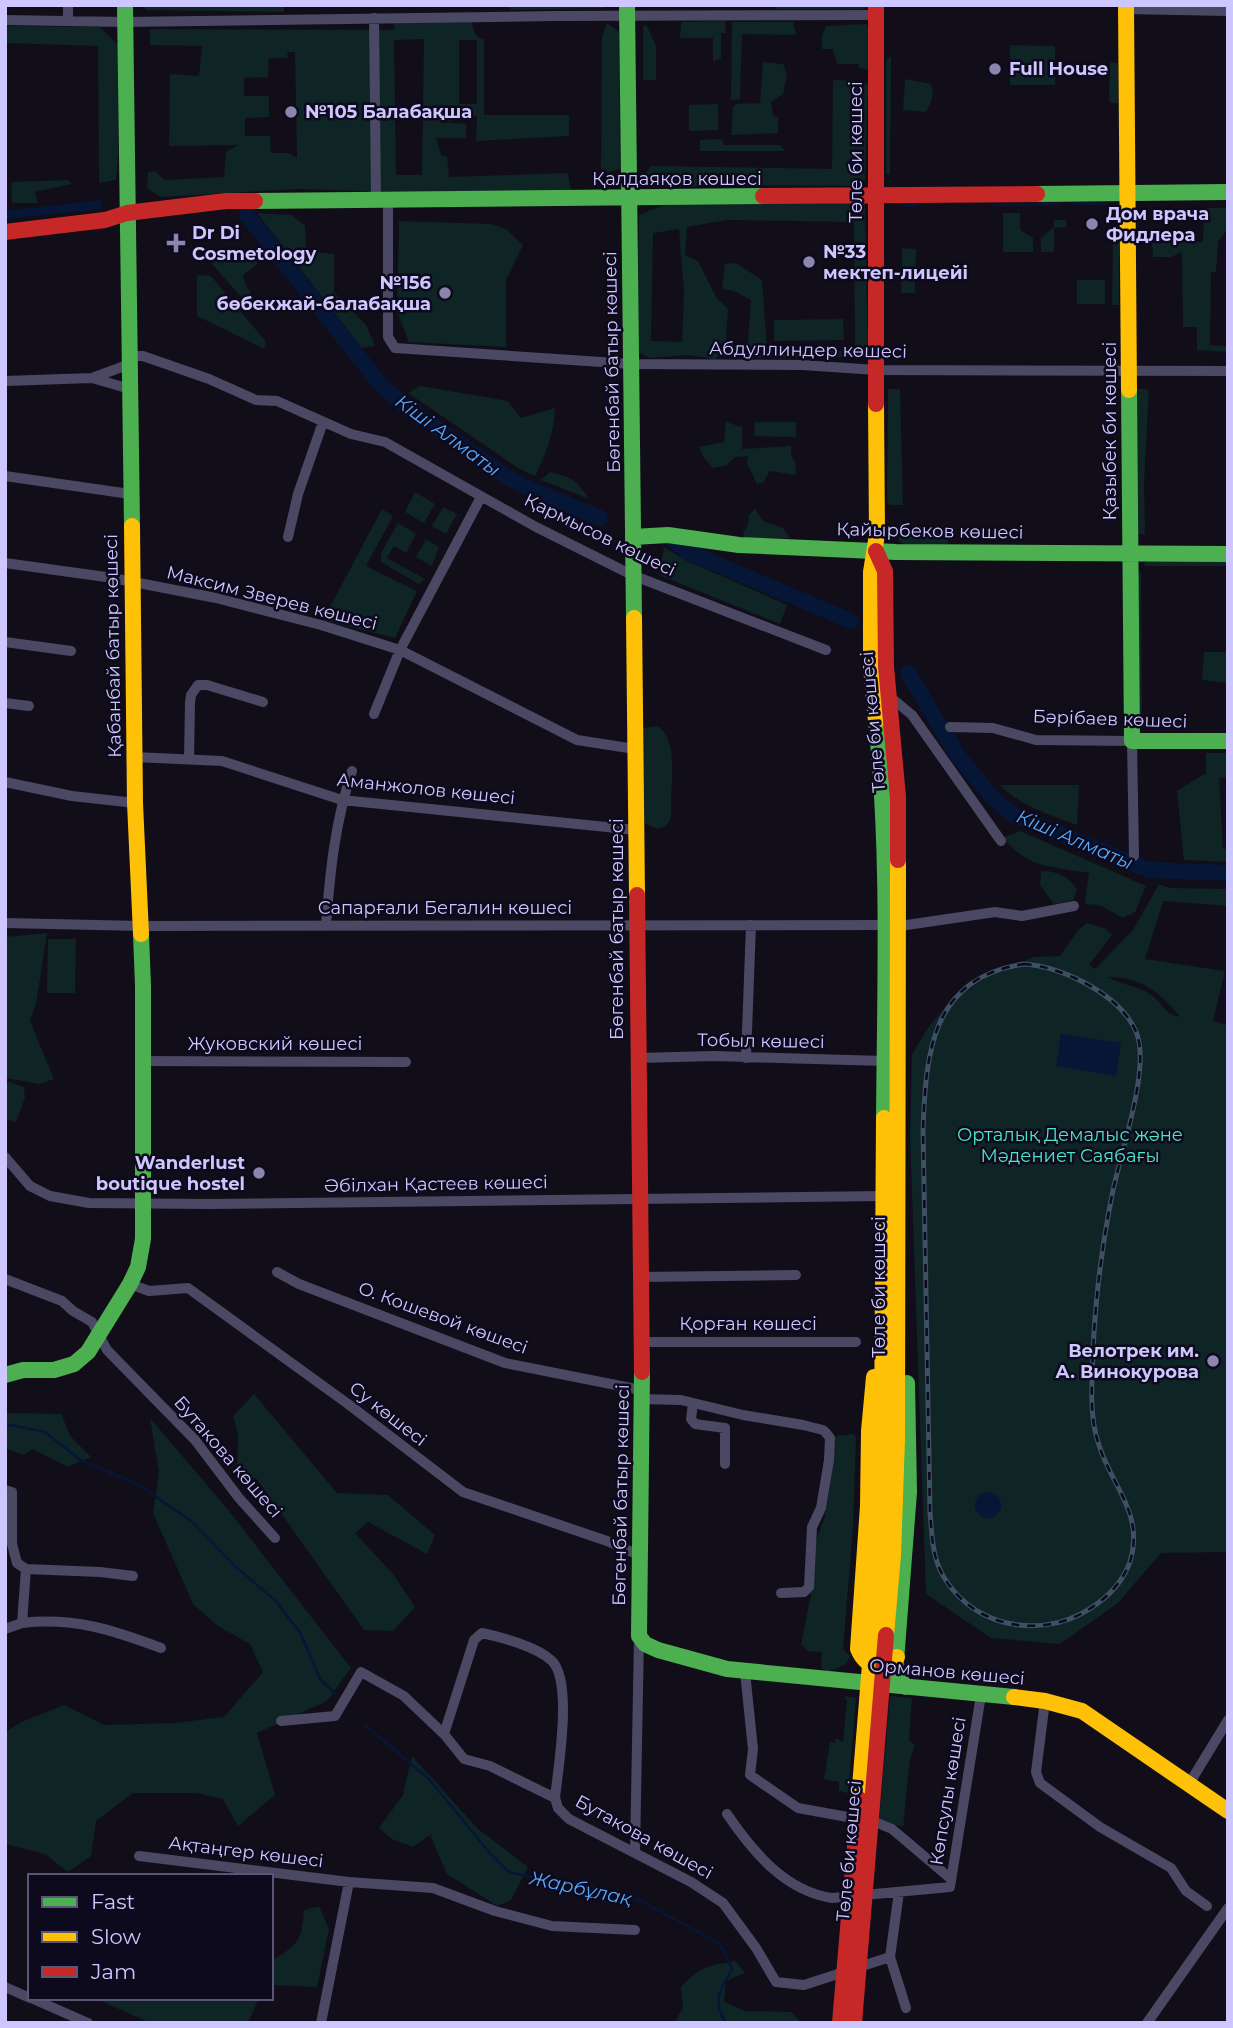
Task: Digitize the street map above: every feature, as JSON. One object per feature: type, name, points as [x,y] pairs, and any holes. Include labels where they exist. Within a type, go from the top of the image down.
[{"type":"street","points":[[68,5],[68,20]]},
{"type":"street","points":[[1126,7],[1228,11]]},
{"type":"street","name":"Қазыбек би көшесі","points":[[1126,7],[1134,856]]},
{"type":"street","points":[[5,20],[68,20],[125,14],[374,18],[627,10],[876,10]]},
{"type":"street","name":"Бөгенбай батыр көшесі","points":[[627,10],[642,1396],[635,1852]]},
{"type":"street","name":"Төле би көшесі","points":[[854,2023],[893,1555],[890,1439],[892,926],[884,797],[871,667],[871,572],[876,551],[876,10]]},
{"type":"street","name":"Қабанбай батыр көшесі","points":[[5,1375],[23,1370],[54,1370],[74,1364],[88,1352],[130,1284],[138,1267],[143,1239],[144,1061],[142,926],[134,757],[125,14]]},
{"type":"street","points":[[374,18],[382,200]]},
{"type":"street","name":"Қалдаяқов көшесі","points":[[127,213],[226,201],[1228,192]]},
{"type":"street","name":"Абдуллиндер көшесі","points":[[382,200],[388,337],[395,348],[631,364],[802,365],[876,370],[1228,371]]},
{"type":"street","points":[[5,232],[105,220],[127,213]]},
{"type":"street","name":"Қармысов көшесі","points":[[130,360],[143,356],[209,379],[256,400],[278,401],[351,434],[385,442],[481,497],[632,575],[826,650]]},
{"type":"street","points":[[92,378],[130,360]]},
{"type":"street","points":[[5,381],[92,378],[130,389]]},
{"type":"street","points":[[288,537],[298,494],[323,422]]},
{"type":"street","points":[[5,475],[130,494]]},
{"type":"street","points":[[374,714],[400,650],[481,497]]},
{"type":"street","name":"Қайырбеков көшесі","points":[[633,537],[668,535],[739,545],[876,551],[1228,554]]},
{"type":"street","name":"Төле би көшесі","points":[[876,551],[884,571],[888,695],[898,797],[884,1061],[883,1196],[890,1315]]},
{"type":"street","name":"Максим Зверев көшесі","points":[[5,564],[102,576],[216,598],[321,625],[400,650],[577,740],[635,750]]},
{"type":"street","points":[[5,642],[71,651]]},
{"type":"street","points":[[189,758],[190,702],[198,685],[207,685],[262,702]]},
{"type":"street","points":[[888,695],[912,715],[1001,841]]},
{"type":"street","points":[[5,703],[29,706]]},
{"type":"street","name":"Бәрібаев көшесі","points":[[950,727],[993,728],[1037,740],[1228,741]]},
{"type":"street","name":"Аманжолов көшесі","points":[[134,757],[189,758],[232,763],[342,800],[636,830]]},
{"type":"street","points":[[326,925],[331,855],[342,800],[352,771]]},
{"type":"street","points":[[5,782],[72,796],[135,803]]},
{"type":"street","name":"Сапарғали Бегалин көшесі","points":[[5,923],[142,926],[892,926],[995,912],[1022,916],[1074,906]]},
{"type":"street","points":[[746,1058],[751,925]]},
{"type":"street","name":"Тобыл көшесі","points":[[637,1058],[714,1056],[884,1061]]},
{"type":"street","name":"Жуковский көшесі","points":[[144,1061],[406,1062]]},
{"type":"street","name":"Әбілхан Қастеев көшесі","points":[[5,1157],[30,1186],[50,1196],[89,1203],[883,1196]]},
{"type":"street","name":"О. Кошевой көшесі","points":[[277,1272],[299,1284],[505,1363],[636,1389],[642,1396],[681,1399],[823,1430],[830,1438],[830,1460],[821,1508],[812,1527],[809,1587],[804,1592],[781,1593]]},
{"type":"street","points":[[640,1277],[796,1275]]},
{"type":"street","points":[[5,1279],[62,1301],[92,1322],[99,1336]]},
{"type":"street","name":"Су көшесі","points":[[130,1284],[149,1291],[188,1288],[348,1404],[463,1492],[607,1541],[641,1556]]},
{"type":"street","points":[[890,1315],[870,1412],[868,1506],[858,1648],[864,1662],[873,1666],[887,1665],[897,1657]]},
{"type":"street","points":[[890,1315],[909,1411],[907,1522],[895,1674],[906,1687]]},
{"type":"street","name":"Бутакова көшесі","points":[[99,1336],[107,1350],[195,1440],[239,1498],[275,1538]]},
{"type":"street","name":"Қорған көшесі","points":[[641,1342],[856,1342]]},
{"type":"street","points":[[693,1403],[691,1419],[695,1424],[725,1428],[726,1464]]},
{"type":"street","name":"Төле би көшесі","points":[[840,2023],[890,1439]]},
{"type":"street","points":[[5,1490],[12,1492],[14,1555],[18,1563],[26,1569],[133,1576]]},
{"type":"street","points":[[22,1623],[26,1569]]},
{"type":"street","points":[[5,1629],[22,1623],[71,1622],[94,1626],[161,1648]]},
{"type":"street","points":[[444,1734],[474,1640],[482,1633],[504,1638],[545,1656],[554,1662],[563,1692],[555,1798]]},
{"type":"street","name":"Орманов көшесі","points":[[639,1636],[645,1644],[658,1650],[727,1669],[1045,1701],[1082,1711],[1228,1811]]},
{"type":"street","name":"Бутакова көшесі","points":[[281,1721],[335,1716],[361,1672],[404,1696],[444,1734],[464,1759],[490,1766],[555,1798],[558,1808],[569,1818],[691,1882],[723,1903],[756,1948],[776,1982],[804,1984],[890,1957]]},
{"type":"street","points":[[745,1672],[753,1749],[750,1775],[798,1808],[875,1822],[892,1829],[951,1879]]},
{"type":"street","name":"Көпсулы көшесі","points":[[727,1814],[749,1846],[784,1878],[815,1895],[832,1898],[950,1887],[981,1695]]},
{"type":"street","points":[[1045,1701],[1036,1772],[1040,1783],[1100,1827],[1171,1868],[1186,1891],[1207,1906]]},
{"type":"street","points":[[1189,1784],[1228,1720]]},
{"type":"street","name":"Ақтаңгер көшесі","points":[[139,1856],[349,1882],[433,1888],[495,1911],[552,1926],[635,1930]]},
{"type":"street","points":[[321,2023],[349,1882]]},
{"type":"street","points":[[899,1892],[890,1957],[906,2008]]},
{"type":"street","points":[[1147,2023],[1228,1908]]},
{"type":"street","points":[[5,1987],[28,1997]]},
{"type":"street","points":[[35,2000],[88,2023]]},
{"type":"green space","points":[[145,5],[284,5],[284,12],[145,10]]},
{"type":"green space","points":[[510,5],[603,5],[603,8],[510,10]]},
{"type":"green space","points":[[777,5],[873,5],[863,9],[777,9]]},
{"type":"green space","points":[[471,21],[476,36],[484,40],[484,115],[569,115],[569,136],[476,141],[477,116],[464,116],[459,105],[454,110],[454,121],[439,122],[466,124],[466,138],[436,138],[441,155],[447,157],[449,177],[568,173],[571,192],[420,193],[298,189],[160,197],[147,188],[148,172],[155,171],[165,180],[224,177],[226,152],[238,145],[169,146],[170,74],[199,76],[202,46],[150,45],[150,29],[394,30],[395,22]],"holes":[[[424,39],[422,175],[396,175],[394,40]],[[459,40],[477,40],[477,104],[459,104]],[[287,52],[295,52],[297,158],[288,153],[271,153],[270,136],[245,136],[245,118],[269,117],[269,96],[244,96],[244,78],[268,77],[269,58],[288,58]]]},
{"type":"green space","points":[[725,21],[726,33],[721,33],[721,58],[718,60],[713,61],[713,38],[680,38],[681,22]]},
{"type":"green space","points":[[732,22],[793,22],[796,35],[742,34],[740,99],[731,100]]},
{"type":"green space","points":[[607,23],[619,32],[620,169],[605,173],[601,168],[602,37]]},
{"type":"green space","points":[[866,24],[869,28],[868,69],[859,68],[858,64],[837,64],[833,49],[822,49],[822,36],[826,26]]},
{"type":"green space","points":[[5,26],[100,27],[119,46],[116,180],[99,183],[98,46],[5,43]]},
{"type":"green space","points":[[643,26],[647,26],[656,46],[656,80],[643,80]]},
{"type":"green space","points":[[1010,45],[1055,46],[1055,85],[1010,85]]},
{"type":"green space","points":[[891,56],[890,175],[886,173],[886,64]]},
{"type":"green space","points":[[763,62],[783,64],[787,74],[783,94],[771,102],[773,116],[778,117],[778,133],[731,135],[733,108],[736,104],[760,103]]},
{"type":"green space","points":[[1110,62],[1118,63],[1118,103],[1111,103],[1109,100]]},
{"type":"green space","points":[[905,79],[931,84],[932,98],[926,112],[903,110]]},
{"type":"green space","points":[[833,80],[862,81],[868,84],[865,180],[860,186],[742,185],[739,179],[715,179],[711,186],[647,187],[642,179],[651,166],[832,169]]},
{"type":"green space","points":[[718,104],[718,130],[689,131],[689,105]]},
{"type":"green space","points":[[722,139],[724,145],[780,145],[785,151],[700,151],[700,140]]},
{"type":"green space","points":[[68,180],[72,184],[35,192],[38,203],[12,203],[11,182]]},
{"type":"green space","points":[[666,204],[865,204],[868,355],[858,355],[855,348],[854,222],[726,220],[687,227],[685,255],[698,261],[716,297],[728,309],[726,336],[729,349],[715,359],[687,355],[650,358],[636,352],[639,215]],"holes":[[[679,229],[684,293],[682,342],[651,341],[653,233]]]},
{"type":"green space","points":[[1204,208],[1228,208],[1228,228],[1218,242],[1216,272],[1211,272],[1210,345],[1228,346],[1228,352],[1197,350],[1197,327],[1183,327],[1182,252],[1171,257],[1153,257],[1152,243],[1203,242]]},
{"type":"green space","points":[[257,213],[292,215],[305,226],[306,251],[334,254],[334,292],[366,325],[375,346],[362,348]]},
{"type":"green space","points":[[1003,213],[1020,213],[1020,230],[1033,238],[1033,252],[1003,252]]},
{"type":"green space","points":[[1054,220],[1066,220],[1066,227],[1054,228],[1054,252],[1041,252],[1041,238],[1054,227]]},
{"type":"green space","name":"№156 бөбекжай-балабақша","points":[[399,221],[491,224],[506,229],[523,245],[506,280],[506,347],[409,342],[397,312]]},
{"type":"green space","points":[[1113,242],[1119,242],[1119,305],[1112,305]]},
{"type":"green space","points":[[902,248],[916,249],[915,293],[901,293]]},
{"type":"green space","points":[[248,253],[258,264],[243,275],[251,293],[244,300],[212,264],[213,258],[238,258],[239,254]]},
{"type":"green space","points":[[736,263],[762,280],[767,348],[847,351],[845,357],[750,358],[748,340],[751,300],[734,291],[722,289],[725,264]]},
{"type":"green space","points":[[197,275],[211,276],[266,342],[264,349],[197,316]]},
{"type":"green space","points":[[1077,280],[1105,280],[1105,304],[1077,304]]},
{"type":"green space","points":[[843,319],[844,340],[774,341],[774,320]]},
{"type":"green space","points":[[420,386],[508,401],[521,418],[555,408],[549,443],[535,476],[518,468],[408,393]]},
{"type":"green space","points":[[1134,388],[1149,390],[1144,482],[1145,534],[1135,534]]},
{"type":"green space","points":[[888,389],[900,389],[903,505],[890,505],[887,502]]},
{"type":"green space","points":[[726,422],[742,427],[742,449],[791,446],[796,475],[770,471],[763,483],[757,484],[747,463],[748,456],[735,457],[727,465],[713,468],[699,447],[724,442]]},
{"type":"green space","points":[[755,422],[796,422],[796,437],[754,436]]},
{"type":"green space","points":[[550,472],[573,480],[589,499],[541,480]]},
{"type":"green space","points":[[415,492],[435,504],[424,523],[405,512]]},
{"type":"green space","points":[[443,507],[457,514],[446,534],[432,526]]},
{"type":"green space","points":[[382,509],[393,516],[366,566],[417,591],[395,638],[323,620]]},
{"type":"green space","points":[[755,509],[763,521],[783,528],[790,538],[745,541],[743,533],[748,525],[749,515]]},
{"type":"green space","points":[[398,523],[416,534],[406,553],[394,546],[387,558],[425,579],[419,584],[381,562],[381,553]]},
{"type":"green space","points":[[906,531],[948,531],[948,544],[904,544],[899,541],[898,536]]},
{"type":"green space","points":[[426,539],[439,547],[432,566],[416,557]]},
{"type":"green space","points":[[664,547],[685,560],[787,605],[780,624],[659,575]]},
{"type":"green space","points":[[1146,558],[1228,558],[1228,566],[1144,566]]},
{"type":"green space","points":[[1133,573],[1141,573],[1142,719],[1134,719]]},
{"type":"green space","points":[[1204,652],[1228,652],[1228,683],[1202,680]]},
{"type":"green space","points":[[657,726],[668,739],[672,770],[670,820],[667,825],[658,829],[644,823],[638,813],[643,787],[640,750],[642,728]]},
{"type":"green space","points":[[1206,753],[1228,753],[1228,777],[1219,778],[1223,849],[1228,849],[1228,862],[1184,860],[1177,791],[1206,773]]},
{"type":"green space","points":[[1000,785],[1079,785],[1077,825],[1026,804]]},
{"type":"green space","points":[[1020,831],[1146,886],[1135,912],[1123,918],[1099,905],[1085,904],[1089,872],[1050,866],[1025,858],[1002,838]]},
{"type":"green space","points":[[1041,871],[1057,873],[1070,881],[1077,890],[1073,900],[1054,904],[1040,885]]},
{"type":"green space","name":"Орталық Демалыс және Мәдениет Саябағы","points":[[1159,884],[1170,888],[1228,889],[1228,906],[1163,901],[1145,959],[1225,971],[1213,1021],[1228,1025],[1228,1552],[1161,1553],[1117,1604],[1060,1644],[991,1638],[926,1594],[910,1135],[912,1055],[927,1029],[950,1002],[989,976],[1033,957],[1060,956],[1078,930],[1087,923],[1106,929],[1112,935],[1089,965],[1095,969],[1133,930]],"holes":[[[1108,977],[1141,983],[1157,993],[1180,1017],[1167,1011],[1145,991]]]},
{"type":"green space","points":[[47,933],[36,1004],[30,1021],[54,1079],[40,1084],[5,1078],[5,937]]},
{"type":"green space","points":[[48,939],[76,939],[75,993],[47,993]]},
{"type":"green space","points":[[5,1083],[24,1087],[25,1098],[16,1122],[5,1119]]},
{"type":"green space","points":[[254,1394],[337,1493],[388,1495],[435,1535],[427,1554],[368,1522],[355,1533],[393,1574],[415,1607],[393,1631],[364,1630],[256,1478],[245,1480],[237,1474],[238,1434],[233,1416]]},
{"type":"green space","points":[[61,1414],[71,1437],[91,1457],[68,1467],[32,1449],[23,1455],[5,1448],[5,1415]]},
{"type":"green space","points":[[150,1418],[229,1511],[351,1668],[327,1701],[257,1733],[275,1795],[238,1826],[223,1799],[196,1793],[133,1793],[96,1821],[91,1856],[68,1872],[45,1854],[5,1844],[5,1732],[64,1705],[104,1725],[175,1723],[224,1717],[263,1672],[250,1644],[218,1626],[193,1604],[153,1513],[159,1473]]},
{"type":"green space","points":[[853,1434],[856,1437],[853,1528],[843,1649],[850,1656],[846,1664],[828,1672],[821,1668],[822,1652],[808,1651],[801,1645],[811,1594],[815,1544],[825,1516],[830,1487],[835,1439],[836,1436]]},
{"type":"green space","points":[[846,1696],[856,1698],[848,1793],[839,1791],[839,1782],[824,1779],[830,1742],[835,1743],[836,1738],[843,1742]]},
{"type":"green space","points":[[890,1696],[912,1698],[909,1740],[915,1745],[910,1759],[903,1827],[879,1820]]},
{"type":"green space","points":[[412,1756],[478,1829],[528,1867],[511,1900],[497,1906],[447,1874],[430,1835],[413,1847],[392,1839],[379,1828],[403,1795]]},
{"type":"green space","points":[[319,1906],[329,1929],[317,1987],[273,1985],[273,1960],[297,1941],[304,1910]]},
{"type":"green space","points":[[736,1961],[745,1973],[726,1981],[724,2002],[745,2011],[791,2012],[802,2023],[674,2023],[683,2008],[681,1987],[687,1980],[706,1968]]},
{"type":"green space","points":[[258,2000],[248,2023],[151,2023],[103,2002]]},
{"type":"water","points":[[101,200],[102,209],[5,219],[5,211]]},
{"type":"water","points":[[1061,1034],[1121,1043],[1116,1076],[1056,1066]]},
{"type":"water","points":[[988,1492],[997,1496],[1001,1505],[997,1514],[988,1518],[979,1514],[975,1505],[979,1496]]},
{"type":"waterway","points":[[993,205],[1059,204]]},
{"type":"waterway","points":[[1074,204],[1107,204]]},
{"type":"waterway","points":[[902,206],[918,205]]},
{"type":"waterway","name":"Кіші Алматы","points":[[247,215],[381,385],[401,403],[505,476],[600,518]]},
{"type":"waterway","name":"Кіші Алматы","points":[[673,540],[686,551],[851,621]]},
{"type":"waterway","name":"Кіші Алматы","points":[[908,673],[958,756],[993,798],[1013,815],[1149,870],[1228,873]]},
{"type":"waterway","name":"Жарбұлақ","points":[[5,1427],[11,1425],[45,1432],[82,1461],[139,1485],[191,1521],[236,1567],[276,1601],[301,1634],[320,1679],[336,1694]]},
{"type":"waterway","name":"Жарбұлақ","points":[[365,1725],[429,1779],[489,1852],[509,1872],[591,1886],[639,1900],[717,1942],[732,1969],[721,1989],[718,2002],[726,2023]]},
{"type":"railway","points":[[1024,964],[1073,977],[1105,996],[1129,1020],[1137,1034],[1140,1050],[1137,1090],[1112,1195],[1102,1253],[1095,1313],[1092,1387],[1095,1431],[1103,1457],[1130,1513],[1133,1528],[1130,1562],[1117,1585],[1103,1599],[1079,1615],[1038,1626],[1016,1625],[996,1620],[959,1597],[937,1563],[930,1512],[923,1130],[927,1073],[940,1023],[952,1002],[969,985],[993,972],[1024,964]]},
{"type":"traffic: fast","points":[[125,5],[132,526]]},
{"type":"traffic: fast","points":[[627,5],[634,618]]},
{"type":"traffic: fast","points":[[1037,194],[1228,192]]},
{"type":"traffic: fast","points":[[255,201],[763,196]]},
{"type":"traffic: fast","points":[[1129,390],[1132,741],[1228,741]]},
{"type":"traffic: fast","points":[[633,537],[668,535],[739,545],[896,552],[1228,554]]},
{"type":"traffic: fast","points":[[876,721],[885,870],[884,1118]]},
{"type":"traffic: fast","points":[[5,1375],[23,1370],[54,1370],[74,1364],[88,1352],[138,1267],[143,1239],[141,934]]},
{"type":"traffic: fast","points":[[642,1372],[639,1636],[645,1644],[727,1669],[1014,1697]]},
{"type":"traffic: fast","points":[[906,1687],[895,1674],[909,1492],[907,1383]]},
{"type":"traffic: slow","points":[[1126,5],[1129,390]]},
{"type":"traffic: slow","points":[[876,404],[877,534],[871,572],[871,667],[876,721]]},
{"type":"traffic: slow","points":[[132,526],[135,803],[141,934]]},
{"type":"traffic: slow","points":[[634,618],[637,895]]},
{"type":"traffic: slow","points":[[897,1439],[898,860]]},
{"type":"traffic: slow","points":[[882,1438],[884,1118]]},
{"type":"traffic: slow","points":[[874,1377],[858,1649],[870,1664],[880,1666],[897,1657]]},
{"type":"traffic: slow","points":[[859,1799],[879,1554],[882,1438]]},
{"type":"traffic: slow","points":[[886,1635],[893,1555],[897,1439]]},
{"type":"traffic: slow","points":[[1014,1697],[1045,1701],[1082,1711],[1228,1811]]},
{"type":"traffic: jam","points":[[876,5],[876,404]]},
{"type":"traffic: jam","points":[[763,196],[1037,194]]},
{"type":"traffic: jam","points":[[5,232],[105,220],[127,213],[226,201],[255,201]]},
{"type":"traffic: jam","points":[[876,551],[885,571],[886,667],[898,797],[898,860]]},
{"type":"traffic: jam","points":[[637,895],[642,1372]]},
{"type":"traffic: jam","points":[[854,2023],[886,1635]]},
{"type":"traffic: jam","points":[[840,2023],[859,1799]]},
{"type":"place","name":"Full House","points":[[995,69]]},
{"type":"place","name":"№105 Балабақша","points":[[291,112]]},
{"type":"place","name":"Дом врача Фидлера","points":[[1092,224]]},
{"type":"place","name":"Dr Di Cosmetology","points":[[176,243]]},
{"type":"place","name":"№33 мектеп-лицейі","points":[[809,262]]},
{"type":"place","name":"№156 бөбекжай-балабақша","points":[[445,293]]},
{"type":"place","name":"Wanderlust boutique hostel","points":[[259,1173]]},
{"type":"place","name":"Велотрек им. А. Винокурова","points":[[1213,1361]]}]
